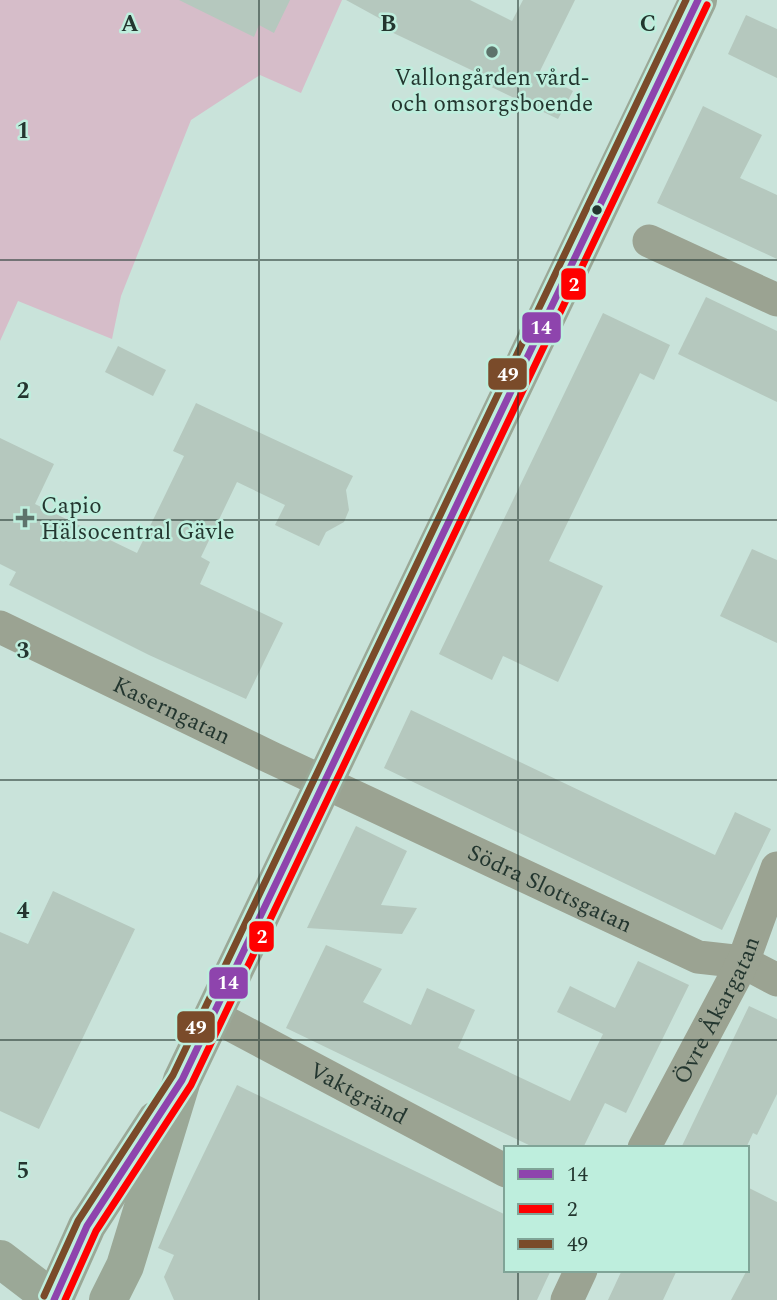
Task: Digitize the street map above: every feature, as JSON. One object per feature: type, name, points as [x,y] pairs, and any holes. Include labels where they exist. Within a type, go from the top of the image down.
[{"type":"main road","points":[[108,1300],[125,1266],[182,1080],[698,0]]},
{"type":"main road","points":[[0,1259],[54,1300],[87,1226],[182,1080]]},
{"type":"street","points":[[649,241],[777,300]]},
{"type":"street","name":"Kaserngatan","points":[[6,637],[326,783]]},
{"type":"street","name":"Södra Slottsgatan","points":[[326,783],[698,957],[743,962],[777,979]]},
{"type":"street","name":"Övre Åkargatan","points":[[645,1146],[743,962],[777,868]]},
{"type":"street","name":"Vaktgränd","points":[[212,1015],[504,1170]]},
{"type":"street","points":[[568,1300],[580,1272]]},
{"type":"shaded area","points":[[0,0],[342,0],[301,93],[260,75],[191,120],[121,296],[112,339],[18,301],[0,341]]},
{"type":"building","points":[[179,0],[290,0],[274,33],[259,25],[254,37]]},
{"type":"building","name":"Vallongården vård- och omsorgsboende","points":[[346,0],[470,0],[512,21],[523,0],[575,0],[539,73],[573,91],[558,119],[483,83],[486,77],[385,29],[388,23]]},
{"type":"building","points":[[746,15],[777,29],[777,78],[728,54]]},
{"type":"building","points":[[703,106],[762,135],[740,178],[777,195],[777,259],[657,203]]},
{"type":"building","points":[[706,297],[777,331],[777,402],[678,354]]},
{"type":"building","points":[[603,313],[670,345],[654,380],[640,373],[549,561],[603,586],[558,682],[503,656],[492,680],[439,654]]},
{"type":"building","points":[[118,346],[166,370],[153,396],[105,372]]},
{"type":"building","points":[[196,403],[353,476],[346,490],[349,510],[344,522],[326,532],[319,546],[275,525],[285,505],[237,482],[201,557],[210,562],[200,584],[283,623],[246,699],[149,655],[9,585],[16,572],[0,564],[0,438],[54,464],[35,504],[137,553],[184,456],[173,451]]},
{"type":"building","points":[[752,549],[777,560],[777,643],[720,616]]},
{"type":"building","points":[[411,710],[715,855],[735,812],[771,829],[722,930],[384,768]]},
{"type":"building","points":[[356,826],[407,851],[381,905],[417,908],[402,934],[307,928]]},
{"type":"building","points":[[53,891],[135,929],[39,1129],[0,1111],[0,932],[28,944]]},
{"type":"building","points":[[326,945],[382,969],[363,1002],[411,1025],[427,988],[475,1010],[458,1048],[570,1101],[603,1034],[557,1012],[570,986],[615,1008],[638,961],[689,985],[626,1113],[605,1103],[584,1146],[531,1146],[286,1028]]},
{"type":"building","points":[[749,1006],[777,1019],[777,1094],[757,1135],[753,1133],[747,1146],[682,1146]]},
{"type":"building","points":[[237,1085],[504,1214],[504,1272],[550,1272],[537,1300],[174,1300],[164,1277],[174,1255],[158,1248]]},
{"type":"building","points":[[749,1188],[777,1202],[777,1300],[731,1300],[746,1272],[749,1272]]},
{"type":"building","points":[[621,1272],[676,1272],[663,1300],[608,1300]]},
{"type":"transit line","name":"49","points":[[44,1296],[78,1221],[173,1075],[686,0]]},
{"type":"transit line","name":"14","points":[[54,1300],[87,1226],[182,1080],[698,0]]},
{"type":"transit line","name":"2","points":[[65,1300],[96,1231],[191,1085],[707,5]]},
{"type":"place","name":"Vallongården vård- och omsorgsboende","points":[[492,52]]},
{"type":"place","name":"Capio Hälsocentral Gävle","points":[[25,518]]}]
